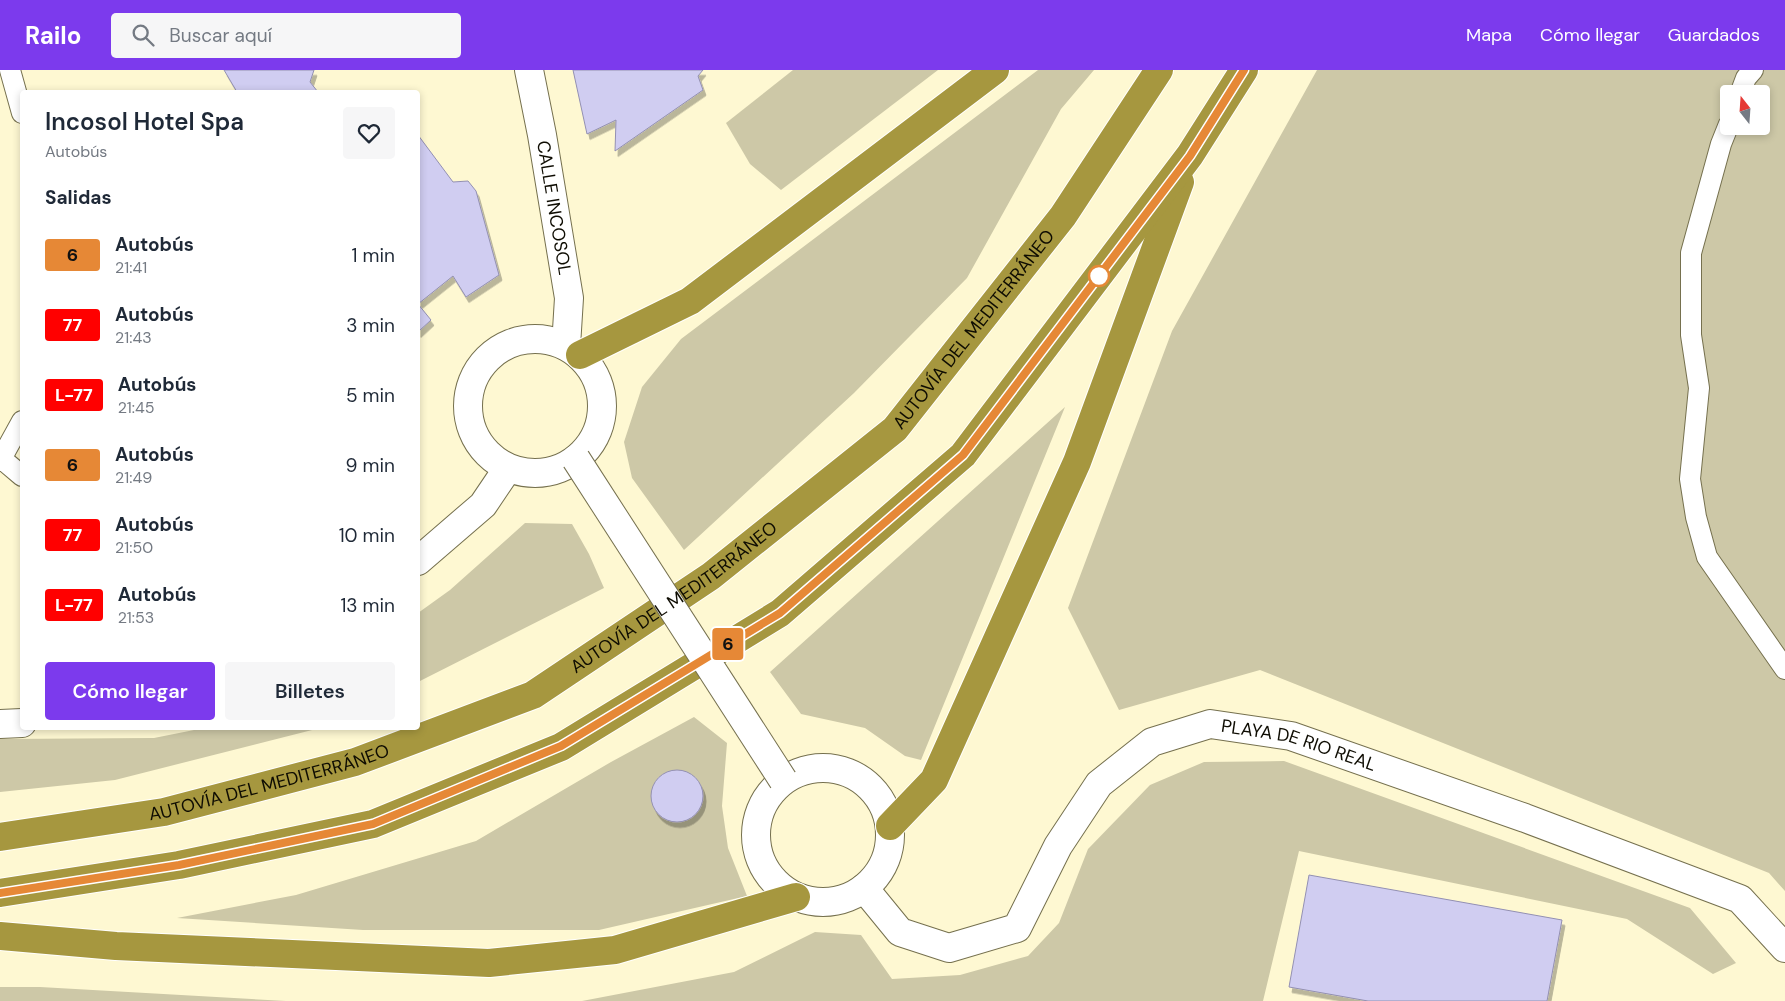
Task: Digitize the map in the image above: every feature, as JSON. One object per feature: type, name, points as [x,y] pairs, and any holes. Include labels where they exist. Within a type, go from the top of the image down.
[{"type":"highway","points":[[573,350],[690,301],[995,70]]},
{"type":"highway","name":"AUTOVÍA DEL MEDITERRÁNEO","points":[[0,837],[164,812],[355,762],[533,695],[711,576],[895,429],[1064,216],[1159,70]]},
{"type":"highway","points":[[0,893],[179,865],[373,824],[561,746],[780,613],[963,455],[1190,156],[1244,70]]},
{"type":"highway","points":[[890,826],[934,780],[1077,462],[1190,156]]},
{"type":"highway","points":[[0,936],[116,946],[489,963],[615,950],[796,897]]},
{"type":"street","name":"CALLE INCOSOL","points":[[530,70],[568,298],[573,350]]},
{"type":"street","points":[[524,339],[545,339],[573,350],[592,370],[600,389],[603,408],[600,427],[590,445],[576,459],[561,468],[543,473],[525,473],[508,468],[490,457],[476,440],[468,420],[468,398],[474,377],[486,359],[503,346],[524,339]]},
{"type":"street","points":[[576,459],[783,780]]},
{"type":"street","points":[[420,558],[483,505],[508,468]]},
{"type":"street","points":[[0,724],[20,723]]},
{"type":"street","name":"PLAYA DE RIO REAL","points":[[864,888],[900,932],[949,948],[1017,928],[1058,846],[1100,784],[1152,742],[1210,724],[1291,736],[1525,818],[1740,899],[1785,948]]},
{"type":"street","points":[[827,768],[850,772],[869,785],[883,804],[890,826],[890,849],[880,871],[864,888],[848,897],[831,902],[813,902],[796,897],[778,886],[765,871],[757,852],[755,838],[759,812],[768,794],[783,780],[804,770],[827,768]]},
{"type":"lane","points":[[10,70],[20,106]]},
{"type":"lane","points":[[1743,85],[1752,70]]},
{"type":"lane","points":[[1725,135],[1691,252],[1691,335],[1699,388],[1690,479],[1696,517],[1707,556],[1785,669]]},
{"type":"lane","points":[[20,425],[1,460],[20,474]]},
{"type":"shaded area","points":[[793,70],[938,70],[781,190],[750,164],[726,123]]},
{"type":"shaded area","points":[[1038,70],[1094,70],[1061,109],[967,278],[854,393],[684,550],[632,478],[624,442],[642,387],[681,339]]},
{"type":"shaded area","points":[[1317,70],[1785,70],[1785,891],[1769,873],[1260,670],[1119,710],[1068,608],[1172,331]]},
{"type":"shaded area","points":[[1065,407],[921,760],[905,756],[865,728],[801,714],[770,672]]},
{"type":"shaded area","points":[[525,523],[572,524],[589,554],[604,588],[420,681],[420,612],[450,590]]},
{"type":"shaded area","points":[[694,717],[727,743],[722,806],[728,848],[747,896],[599,930],[363,930],[177,918],[296,895],[476,841],[611,762]]},
{"type":"shaded area","points":[[194,730],[312,730],[115,780],[0,792],[0,739],[154,738]]},
{"type":"shaded area","points":[[1284,761],[1690,908],[1736,963],[1713,974],[1627,919],[1299,851],[1263,1001],[582,1001],[734,972],[815,932],[861,935],[892,979],[960,975],[1028,956],[1059,923],[1088,849],[1150,785],[1204,762]]},
{"type":"shaded area","points":[[0,987],[40,987],[286,1001],[0,1001]]},
{"type":"building","points":[[224,70],[314,70],[310,82],[316,90],[236,90]]},
{"type":"building","points":[[573,70],[703,70],[698,76],[703,90],[615,151],[616,120],[587,134]]},
{"type":"building","points":[[420,138],[453,182],[468,181],[476,191],[499,275],[466,297],[453,276],[420,302]]},
{"type":"building","points":[[420,306],[431,320],[420,330]]},
{"type":"building","points":[[672,770],[682,770],[696,777],[703,791],[703,801],[696,815],[682,822],[672,822],[662,818],[655,811],[651,801],[651,791],[655,781],[662,774]]},
{"type":"building","points":[[1309,875],[1562,920],[1547,1001],[1368,1001],[1289,987]]},
{"type":"bus line","name":"6","points":[[0,893],[179,865],[373,824],[561,746],[780,613],[963,455],[1190,156],[1244,70]]}]
